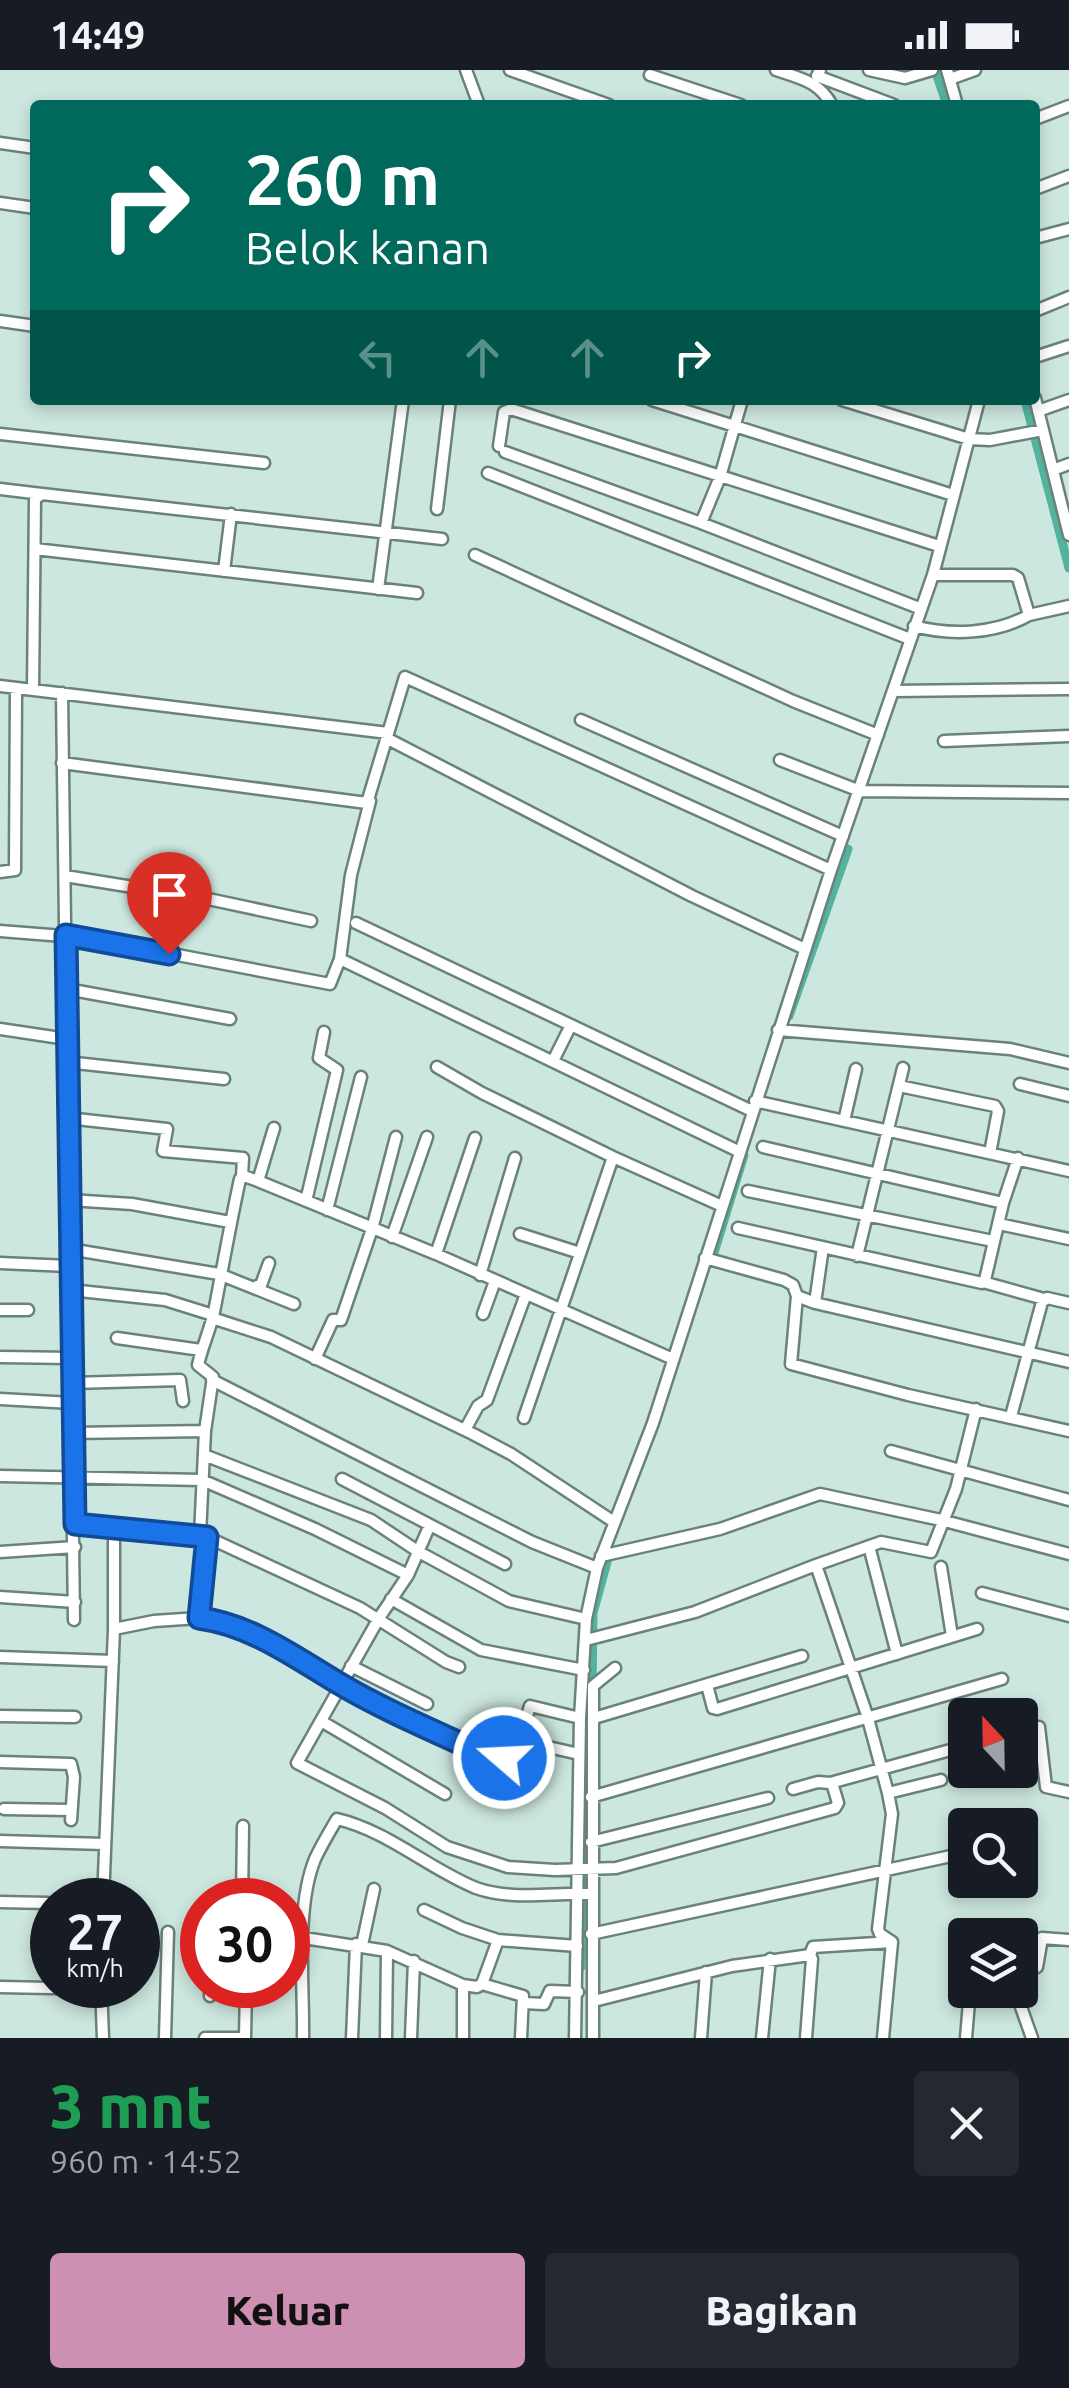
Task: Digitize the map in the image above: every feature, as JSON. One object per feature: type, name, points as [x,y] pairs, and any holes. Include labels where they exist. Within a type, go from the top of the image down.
[{"type":"street","points":[[466,70],[477,100]]},
{"type":"street","points":[[510,70],[595,100]]},
{"type":"street","points":[[776,70],[812,83],[824,90],[829,100]]},
{"type":"street","points":[[820,70],[818,76],[881,100]]},
{"type":"street","points":[[868,70],[904,78],[929,71]]},
{"type":"street","points":[[956,100],[948,74],[975,70]]},
{"type":"street","points":[[650,76],[725,100]]},
{"type":"street","points":[[1040,117],[1069,106]]},
{"type":"street","points":[[0,143],[30,147]]},
{"type":"street","points":[[1040,187],[1069,176]]},
{"type":"street","points":[[0,203],[30,207]]},
{"type":"street","points":[[1040,237],[1069,229]]},
{"type":"street","points":[[1040,309],[1069,298]]},
{"type":"street","points":[[0,322],[30,325]]},
{"type":"street","points":[[1040,355],[1069,346]]},
{"type":"street","points":[[1038,411],[1069,400]]},
{"type":"street","points":[[378,589],[402,405]]},
{"type":"street","points":[[437,509],[449,405]]},
{"type":"street","points":[[668,405],[954,495]]},
{"type":"street","points":[[701,523],[720,477],[740,405]]},
{"type":"street","points":[[859,405],[969,438],[990,440],[1043,430]]},
{"type":"street","points":[[584,1869],[592,1842],[579,1754],[580,1718],[591,1638],[586,1619],[599,1562],[674,1359],[738,1151],[933,575],[980,405]]},
{"type":"street","points":[[1037,405],[1066,505],[1069,535]]},
{"type":"street","points":[[920,608],[502,449],[504,412],[511,409],[940,546]]},
{"type":"street","points":[[0,434],[264,462]]},
{"type":"street","points":[[1053,470],[1069,464]]},
{"type":"street","points":[[488,474],[910,639]]},
{"type":"street","points":[[0,489],[442,539]]},
{"type":"street","points":[[33,690],[35,498],[42,494]]},
{"type":"street","points":[[224,571],[231,514]]},
{"type":"street","points":[[35,549],[417,593]]},
{"type":"street","points":[[476,555],[793,701],[878,735]]},
{"type":"street","points":[[933,575],[1013,575],[1018,578],[1029,615]]},
{"type":"street","points":[[914,626],[936,632],[964,632],[1014,623],[1029,615],[1069,606]]},
{"type":"street","points":[[0,930],[66,935],[332,983],[340,959],[351,875],[405,677],[831,870]]},
{"type":"street","points":[[0,686],[388,736],[660,880],[805,949]]},
{"type":"street","points":[[0,872],[15,870],[16,688]]},
{"type":"street","points":[[894,691],[1069,688]]},
{"type":"street","points":[[62,693],[74,1620]]},
{"type":"street","points":[[581,720],[843,836]]},
{"type":"street","points":[[944,740],[1069,736]]},
{"type":"street","points":[[780,760],[860,791],[1069,793]]},
{"type":"street","points":[[62,763],[370,801]]},
{"type":"street","points":[[64,876],[214,900],[311,921]]},
{"type":"street","points":[[356,922],[570,1026],[754,1106],[844,1121],[1069,1171]]},
{"type":"street","points":[[340,959],[738,1151]]},
{"type":"street","points":[[67,989],[230,1019]]},
{"type":"street","points":[[552,1061],[570,1026]]},
{"type":"street","points":[[0,1029],[66,1040]]},
{"type":"street","points":[[778,1030],[1010,1049],[1069,1062]]},
{"type":"street","points":[[306,1201],[338,1070],[319,1058],[324,1032]]},
{"type":"street","points":[[66,1062],[224,1079]]},
{"type":"street","points":[[437,1067],[482,1093],[722,1206]]},
{"type":"street","points":[[858,1256],[903,1068]]},
{"type":"street","points":[[844,1121],[856,1069]]},
{"type":"street","points":[[328,1210],[361,1076]]},
{"type":"street","points":[[1020,1084],[1069,1096]]},
{"type":"street","points":[[898,1086],[995,1106],[998,1112],[990,1153]]},
{"type":"street","points":[[67,1118],[167,1128],[163,1151],[243,1158],[228,1248],[223,1254],[213,1316],[198,1367],[211,1374],[212,1380],[202,1480],[199,1618]]},
{"type":"street","points":[[258,1181],[274,1128]]},
{"type":"street","points":[[392,1237],[426,1137]]},
{"type":"street","points":[[315,1359],[333,1320],[341,1320],[372,1229],[396,1138]]},
{"type":"street","points":[[436,1254],[474,1138]]},
{"type":"street","points":[[763,1147],[1003,1203]]},
{"type":"street","points":[[524,1418],[614,1157]]},
{"type":"street","points":[[480,1274],[516,1158]]},
{"type":"street","points":[[983,1282],[1018,1158]]},
{"type":"street","points":[[242,1176],[436,1254],[674,1359]]},
{"type":"street","points":[[748,1191],[993,1241]]},
{"type":"street","points":[[68,1200],[132,1204],[230,1222]]},
{"type":"street","points":[[999,1224],[1069,1239]]},
{"type":"street","points":[[738,1228],[1069,1303]]},
{"type":"street","points":[[520,1234],[580,1254]]},
{"type":"street","points":[[815,1303],[824,1248]]},
{"type":"street","points":[[69,1249],[220,1274],[294,1304]]},
{"type":"street","points":[[705,1258],[793,1285],[797,1296],[791,1364],[1069,1431]]},
{"type":"street","points":[[256,1286],[261,1285],[269,1262]]},
{"type":"street","points":[[0,1264],[70,1266]]},
{"type":"street","points":[[483,1314],[495,1281]]},
{"type":"street","points":[[70,1290],[164,1300],[254,1330],[511,1454],[614,1522]]},
{"type":"street","points":[[465,1430],[478,1406],[487,1400],[526,1294]]},
{"type":"street","points":[[797,1296],[1069,1362]]},
{"type":"street","points":[[1011,1416],[1044,1299]]},
{"type":"street","points":[[0,1310],[28,1310]]},
{"type":"street","points":[[117,1338],[202,1350]]},
{"type":"street","points":[[0,1357],[72,1358]]},
{"type":"street","points":[[72,1383],[180,1380],[183,1401]]},
{"type":"street","points":[[212,1380],[532,1542],[599,1562],[720,1528],[814,1494],[941,1520],[1069,1554]]},
{"type":"street","points":[[0,1399],[72,1402]]},
{"type":"street","points":[[591,1638],[695,1612],[869,1546],[886,1542],[931,1552],[962,1468],[976,1409]]},
{"type":"street","points":[[72,1433],[205,1431]]},
{"type":"street","points":[[891,1452],[962,1468],[1069,1500]]},
{"type":"street","points":[[204,1455],[371,1520],[419,1552],[510,1601],[586,1619]]},
{"type":"street","points":[[0,1476],[202,1480],[408,1575]]},
{"type":"street","points":[[342,1479],[505,1564]]},
{"type":"street","points":[[75,1524],[203,1536],[299,1577],[379,1618],[438,1658],[459,1667]]},
{"type":"street","points":[[103,1878],[114,1629],[114,1526]]},
{"type":"street","points":[[428,1527],[408,1575],[297,1762],[453,1850],[500,1867],[616,1868],[835,1808],[838,1802],[832,1783]]},
{"type":"street","points":[[869,1546],[897,1654]]},
{"type":"street","points":[[0,1552],[75,1547]]},
{"type":"street","points":[[816,1565],[868,1715],[888,1793],[892,1814],[878,1929],[892,1942]]},
{"type":"street","points":[[940,1567],[952,1636]]},
{"type":"street","points":[[982,1593],[1069,1616]]},
{"type":"street","points":[[0,1597],[75,1602]]},
{"type":"street","points":[[391,1600],[482,1650],[586,1679],[615,1668]]},
{"type":"street","points":[[114,1629],[199,1618],[247,1632],[282,1648],[341,1685],[496,1760],[504,1758],[509,1738],[579,1754]]},
{"type":"street","points":[[707,1685],[716,1709],[976,1629]]},
{"type":"street","points":[[594,1718],[802,1656]]},
{"type":"street","points":[[0,1657],[112,1661]]},
{"type":"street","points":[[351,1666],[427,1704]]},
{"type":"street","points":[[587,1792],[1002,1678]]},
{"type":"street","points":[[575,2038],[577,1946],[584,1893],[594,1718],[586,1679]]},
{"type":"street","points":[[527,1716],[530,1706],[580,1718]]},
{"type":"street","points":[[0,1716],[75,1717]]},
{"type":"street","points":[[321,1721],[446,1794]]},
{"type":"street","points":[[1038,1726],[1044,1784],[1069,1792]]},
{"type":"street","points":[[793,1788],[832,1783],[948,1751]]},
{"type":"street","points":[[0,1762],[72,1764],[74,1777],[71,1815],[4,1809]]},
{"type":"street","points":[[888,1793],[942,1780]]},
{"type":"street","points":[[592,1842],[768,1798]]},
{"type":"street","points":[[310,1882],[314,1861],[338,1819],[373,1832],[478,1888],[509,1894],[584,1893]]},
{"type":"street","points":[[242,1878],[243,1826]]},
{"type":"street","points":[[0,1841],[104,1844]]},
{"type":"street","points":[[592,1934],[948,1857]]},
{"type":"street","points":[[352,2038],[359,1945],[374,1889]]},
{"type":"street","points":[[584,1893],[592,1934],[593,2038]]},
{"type":"street","points":[[0,1902],[30,1903]]},
{"type":"street","points":[[424,1910],[498,1940],[577,1946]]},
{"type":"street","points":[[165,2038],[168,1932]]},
{"type":"street","points":[[1038,1961],[1042,1938],[1069,1940]]},
{"type":"street","points":[[310,1939],[387,1951],[477,1987],[482,1984],[498,1940]]},
{"type":"street","points":[[806,2038],[810,1954],[814,1947],[892,1942]]},
{"type":"street","points":[[883,2038],[892,1942]]},
{"type":"street","points":[[386,2038],[387,1951]]},
{"type":"street","points":[[594,2000],[706,1972],[810,1954]]},
{"type":"street","points":[[762,2038],[770,1960]]},
{"type":"street","points":[[411,2038],[414,1962]]},
{"type":"street","points":[[701,2038],[706,1972]]},
{"type":"street","points":[[482,1984],[523,1996],[521,2038]]},
{"type":"street","points":[[463,2038],[464,1985]]},
{"type":"street","points":[[0,1986],[30,1986]]},
{"type":"street","points":[[523,2002],[545,2004],[550,1991],[578,1992]]},
{"type":"street","points":[[102,2008],[103,2038]]},
{"type":"street","points":[[205,2038],[245,2038],[246,2008]]},
{"type":"street","points":[[304,2008],[304,2038]]},
{"type":"street","points":[[966,2038],[968,2008]]},
{"type":"street","points":[[1021,2008],[1032,2038]]},
{"type":"waterway","points":[[935,70],[945,100]]},
{"type":"waterway","points":[[1026,405],[1069,568]]},
{"type":"waterway","points":[[789,1016],[848,849]]},
{"type":"waterway","points":[[714,1253],[744,1155]]},
{"type":"waterway","points":[[592,1692],[593,1613],[607,1562]]},
{"type":"waterway","points":[[581,1967],[588,1773]]},
{"type":"route","points":[[169,954],[66,935],[75,1524],[207,1537],[199,1618],[232,1626],[282,1648],[341,1685],[496,1760],[504,1758]]}]
